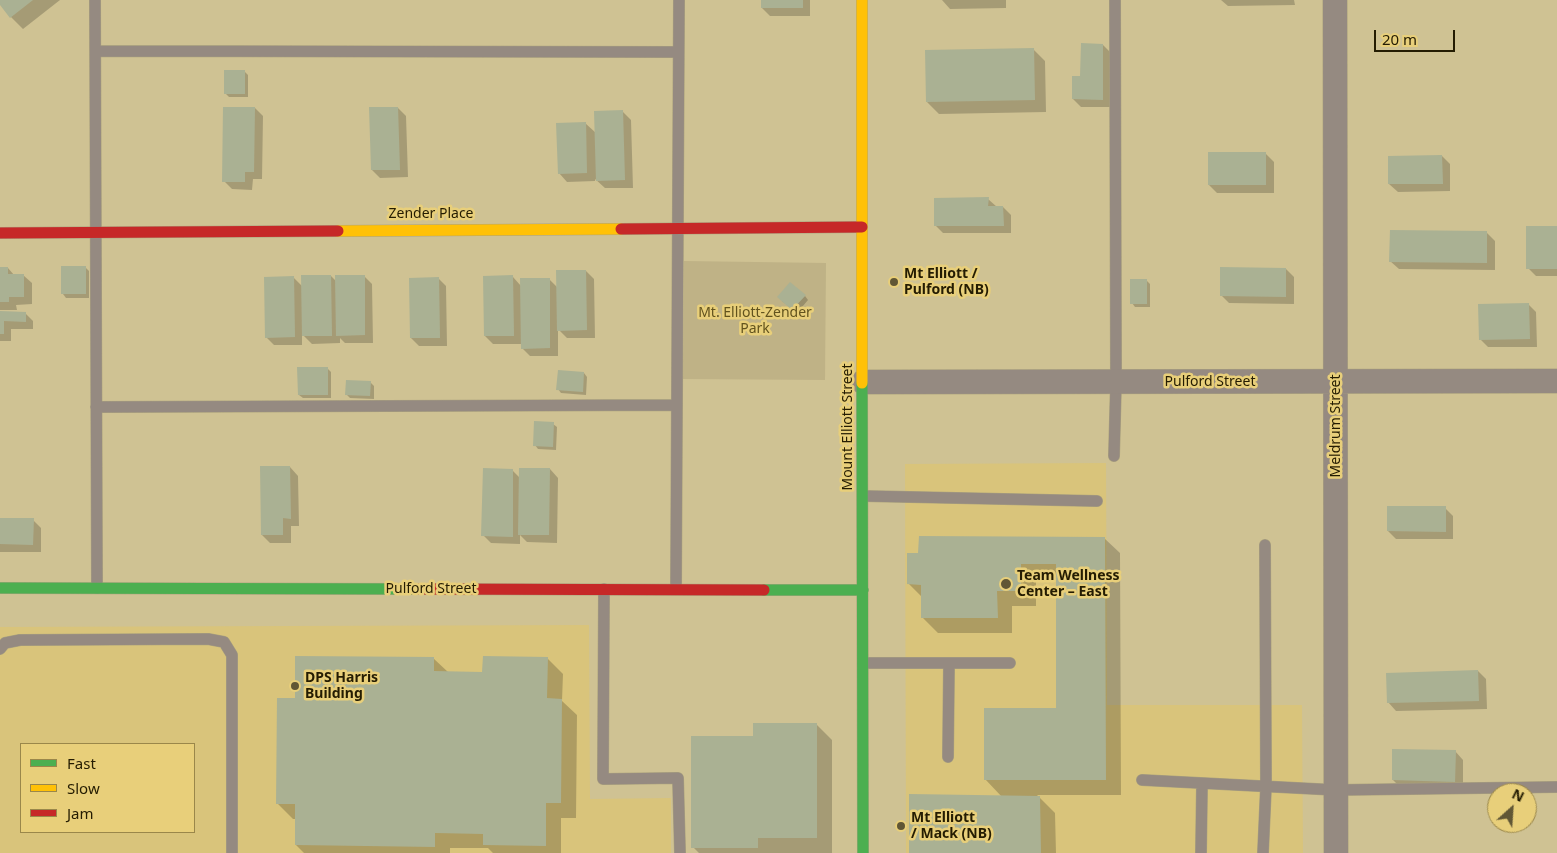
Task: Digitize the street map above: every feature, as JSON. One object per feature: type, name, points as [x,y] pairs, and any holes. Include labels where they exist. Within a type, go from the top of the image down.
[{"type":"street","name":"Mount Elliott Street","points":[[862,0],[863,853]]},
{"type":"street","name":"Meldrum Street","points":[[1335,0],[1336,853]]},
{"type":"street","name":"Zender Place","points":[[0,233],[862,227]]},
{"type":"street","name":"Pulford Street","points":[[863,382],[1557,381]]},
{"type":"street","name":"Pulford Street","points":[[0,588],[863,590]]},
{"type":"lane","points":[[96,0],[97,588]]},
{"type":"lane","points":[[676,590],[679,0]]},
{"type":"lane","points":[[1114,456],[1116,382],[1115,0]]},
{"type":"lane","points":[[96,51],[678,52]]},
{"type":"lane","points":[[96,407],[677,405]]},
{"type":"lane","points":[[863,496],[1097,501]]},
{"type":"lane","points":[[1263,853],[1266,786],[1264,545]]},
{"type":"lane","points":[[604,589],[603,779],[678,778],[680,853]]},
{"type":"lane","points":[[0,650],[5,643],[20,640],[208,639],[224,642],[232,655],[232,853]]},
{"type":"lane","points":[[863,663],[1010,662]]},
{"type":"lane","points":[[948,757],[949,663]]},
{"type":"lane","points":[[1142,780],[1336,790],[1557,787]]},
{"type":"lane","points":[[1201,853],[1202,784]]},
{"type":"shaded area","name":"Team Wellness Center – East","points":[[1106,463],[1107,705],[1302,705],[1303,853],[906,853],[905,464]]},
{"type":"shaded area","name":"DPS Harris Building","points":[[589,625],[590,799],[671,798],[671,853],[0,853],[0,627]]},
{"type":"green space","name":"Mt. Elliott-Zender Park","points":[[684,261],[826,263],[825,380],[683,379]]},
{"type":"building","points":[[0,0],[33,0],[10,18],[0,5]]},
{"type":"building","points":[[761,0],[803,0],[803,8],[761,8]]},
{"type":"building","points":[[1081,43],[1103,44],[1103,100],[1072,99],[1072,76],[1080,76]]},
{"type":"building","points":[[1034,48],[1035,100],[926,102],[925,50]]},
{"type":"building","points":[[224,70],[245,70],[245,94],[224,94]]},
{"type":"building","points":[[223,107],[255,107],[254,172],[245,172],[245,182],[222,182]]},
{"type":"building","points":[[369,107],[398,107],[400,170],[371,170]]},
{"type":"building","points":[[623,110],[625,180],[596,181],[594,111]]},
{"type":"building","points":[[586,122],[587,173],[558,174],[556,123]]},
{"type":"building","points":[[1208,152],[1266,152],[1266,185],[1208,185]]},
{"type":"building","points":[[1442,155],[1443,184],[1388,184],[1388,156]]},
{"type":"building","points":[[989,197],[988,206],[1003,206],[1004,226],[934,226],[934,198]]},
{"type":"building","points":[[1526,226],[1557,226],[1557,269],[1526,269]]},
{"type":"building","points":[[1390,230],[1487,231],[1487,263],[1389,262]]},
{"type":"building","points":[[61,266],[86,266],[86,294],[61,294]]},
{"type":"building","points":[[0,267],[8,267],[8,274],[24,274],[24,297],[9,297],[9,302],[0,302]]},
{"type":"building","points":[[1220,267],[1286,268],[1286,297],[1220,296]]},
{"type":"building","points":[[556,270],[586,270],[587,330],[557,331]]},
{"type":"building","points":[[301,275],[331,275],[332,336],[302,336]]},
{"type":"building","points":[[335,275],[365,275],[365,335],[336,336]]},
{"type":"building","points":[[513,275],[514,336],[484,336],[483,276]]},
{"type":"building","points":[[294,276],[295,337],[265,338],[264,277]]},
{"type":"building","points":[[439,277],[440,338],[410,338],[409,278]]},
{"type":"building","points":[[520,278],[550,278],[550,348],[521,349]]},
{"type":"building","points":[[1130,279],[1147,279],[1147,304],[1130,304]]},
{"type":"building","points":[[790,282],[806,295],[792,310],[777,297]]},
{"type":"building","points":[[1529,303],[1530,339],[1479,340],[1478,304]]},
{"type":"building","points":[[0,311],[26,312],[26,322],[4,321],[4,334],[0,334]]},
{"type":"building","points":[[297,367],[328,367],[328,395],[298,395]]},
{"type":"building","points":[[558,370],[584,372],[583,392],[556,390]]},
{"type":"building","points":[[346,380],[371,381],[370,396],[345,395]]},
{"type":"building","points":[[534,421],[554,422],[553,447],[533,446]]},
{"type":"building","points":[[260,466],[290,466],[291,519],[283,518],[283,535],[261,535]]},
{"type":"building","points":[[483,468],[513,469],[513,537],[481,536]]},
{"type":"building","points":[[519,468],[550,468],[549,535],[518,535]]},
{"type":"building","points":[[1387,506],[1446,506],[1446,532],[1387,531]]},
{"type":"building","points":[[0,518],[34,518],[33,545],[0,544]]},
{"type":"building","points":[[919,536],[1105,537],[1106,780],[984,780],[984,708],[1056,708],[1056,564],[1021,564],[1021,591],[997,591],[998,618],[921,618],[921,585],[907,584],[907,553],[918,553]]},
{"type":"building","points":[[295,656],[434,657],[434,671],[482,672],[483,656],[548,657],[547,698],[562,699],[561,803],[546,803],[546,846],[483,845],[483,834],[435,833],[435,847],[295,845],[295,804],[276,804],[277,698],[295,698]]},
{"type":"building","points":[[1478,670],[1479,701],[1387,703],[1386,673]]},
{"type":"building","points":[[753,723],[817,723],[817,838],[758,838],[758,848],[691,848],[691,736],[753,736]]},
{"type":"building","points":[[1392,749],[1456,750],[1455,782],[1392,780]]},
{"type":"building","points":[[909,794],[1040,796],[1041,853],[909,853]]},
{"type":"traffic: fast","points":[[862,383],[863,853]]},
{"type":"traffic: fast","points":[[0,588],[414,589]]},
{"type":"traffic: fast","points":[[764,590],[863,590]]},
{"type":"traffic: slow","points":[[862,0],[862,383]]},
{"type":"traffic: slow","points":[[338,231],[621,229]]},
{"type":"traffic: jam","points":[[621,229],[862,227]]},
{"type":"traffic: jam","points":[[0,233],[338,231]]},
{"type":"traffic: jam","points":[[414,589],[764,590]]},
{"type":"place","name":"Mt Elliott / Pulford (NB)","points":[[894,282]]},
{"type":"place","name":"Team Wellness Center – East","points":[[1006,584]]},
{"type":"place","name":"DPS Harris Building","points":[[295,686]]},
{"type":"place","name":"Mt Elliott / Mack (NB)","points":[[901,826]]}]
